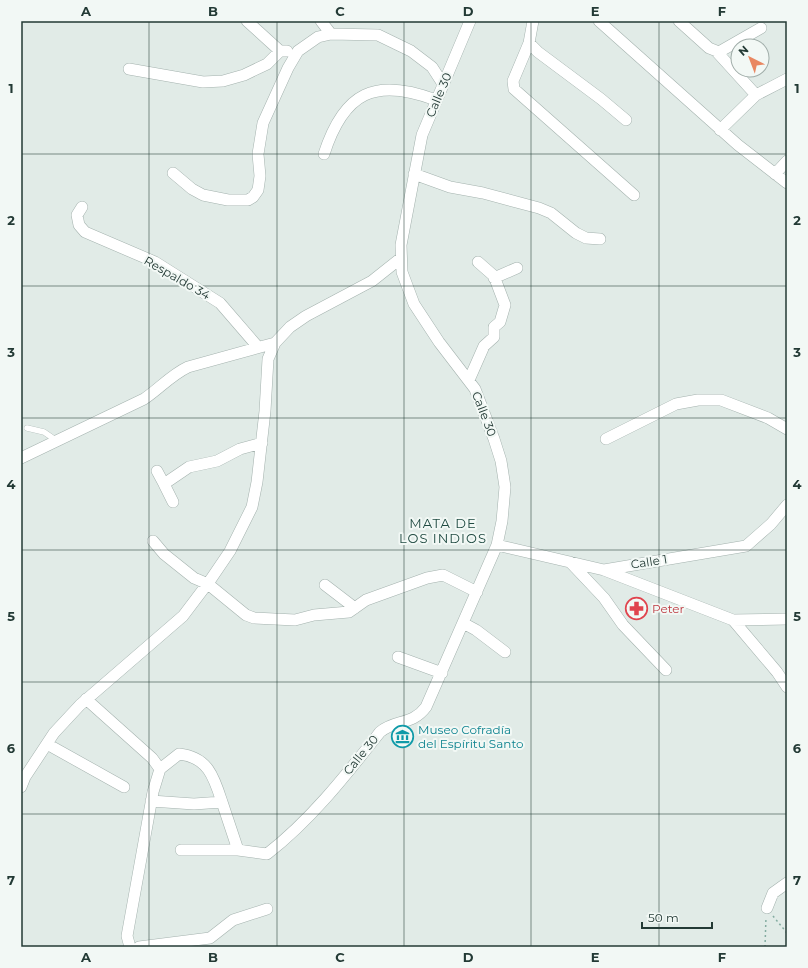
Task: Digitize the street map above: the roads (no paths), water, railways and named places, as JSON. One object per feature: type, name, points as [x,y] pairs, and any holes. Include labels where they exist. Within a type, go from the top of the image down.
[{"type":"street","points":[[247,21],[280,51],[298,51]]},
{"type":"street","points":[[321,21],[331,34]]},
{"type":"street","name":"Calle 30","points":[[181,850],[238,850],[267,854],[294,832],[341,780],[380,732],[387,726],[405,723],[421,714],[426,707],[442,672],[497,545],[502,521],[505,486],[501,461],[494,439],[475,389],[439,342],[414,304],[402,272],[401,258],[401,245],[422,135],[470,21]]},
{"type":"street","points":[[533,21],[529,43],[513,81],[514,89],[634,195]]},
{"type":"street","points":[[599,21],[720,130],[787,183]]},
{"type":"street","points":[[679,21],[709,48],[716,51],[723,51],[761,28]]},
{"type":"street","points":[[173,173],[192,189],[209,196],[228,200],[248,200],[253,197],[258,190],[260,176],[258,154],[264,123],[288,68],[298,51],[318,37],[331,34],[378,35],[411,51],[432,67],[443,84]]},
{"type":"street","points":[[529,43],[538,52],[601,98],[626,120]]},
{"type":"street","points":[[129,68],[203,82],[223,80],[244,75],[267,64],[280,51]]},
{"type":"street","points":[[716,51],[756,96]]},
{"type":"street","points":[[720,130],[756,96],[787,79]]},
{"type":"street","points":[[324,154],[336,123],[346,109],[365,94],[381,89],[402,90],[436,100]]},
{"type":"street","points":[[775,174],[787,161]]},
{"type":"street","points":[[414,174],[450,187],[484,193],[539,208],[556,217],[576,233],[586,238],[600,239]]},
{"type":"street","name":"Respaldo 34","points":[[82,207],[77,214],[79,225],[85,232],[155,262],[220,302],[258,347]]},
{"type":"street","points":[[21,787],[25,777],[54,733],[86,699],[183,616],[208,584],[230,551],[252,507],[262,443],[268,359],[275,343],[290,327],[306,316],[372,281],[401,258]]},
{"type":"street","points":[[469,380],[484,346],[494,337],[494,328],[500,322],[505,305],[494,278],[478,262]]},
{"type":"street","points":[[494,278],[517,268]]},
{"type":"street","points":[[21,458],[144,399],[158,390],[178,372],[188,367],[275,343]]},
{"type":"street","points":[[606,439],[676,404],[698,400],[721,400],[775,421],[787,429]]},
{"type":"street","points":[[164,484],[189,467],[217,461],[240,449],[262,443]]},
{"type":"street","points":[[157,471],[172,502]]},
{"type":"street","name":"Calle 1","points":[[497,545],[604,570],[746,546],[771,524],[787,505]]},
{"type":"street","points":[[153,541],[164,554],[194,578],[208,584],[246,615],[254,618],[295,620],[314,615],[349,612],[366,600],[427,578],[443,575],[477,592]]},
{"type":"street","points":[[570,562],[604,598],[623,624],[666,670]]},
{"type":"street","points":[[604,570],[733,620],[787,619]]},
{"type":"street","points":[[325,585],[355,608]]},
{"type":"street","points":[[733,620],[777,672],[787,687]]},
{"type":"street","points":[[463,623],[476,630],[504,652]]},
{"type":"street","points":[[398,657],[442,672]]},
{"type":"street","points":[[86,699],[152,758],[160,769]]},
{"type":"street","points":[[47,744],[124,787]]},
{"type":"street","points":[[130,947],[127,936],[151,801],[160,769],[179,754],[201,761],[210,771],[238,850]]},
{"type":"street","points":[[151,801],[194,804],[222,802]]},
{"type":"street","points":[[767,908],[773,893],[787,883]]},
{"type":"street","points":[[140,947],[211,942],[233,920],[267,909]]},
{"type":"lane","points":[[27,428],[44,432],[57,441]]},
{"type":"place","name":"Peter","points":[[637,609]]},
{"type":"place","name":"Museo Cofradía del Espíritu Santo","points":[[403,737]]},
{"type":"district","name":"MATA DE LOS INDIOS","points":[[443,530]]}]
